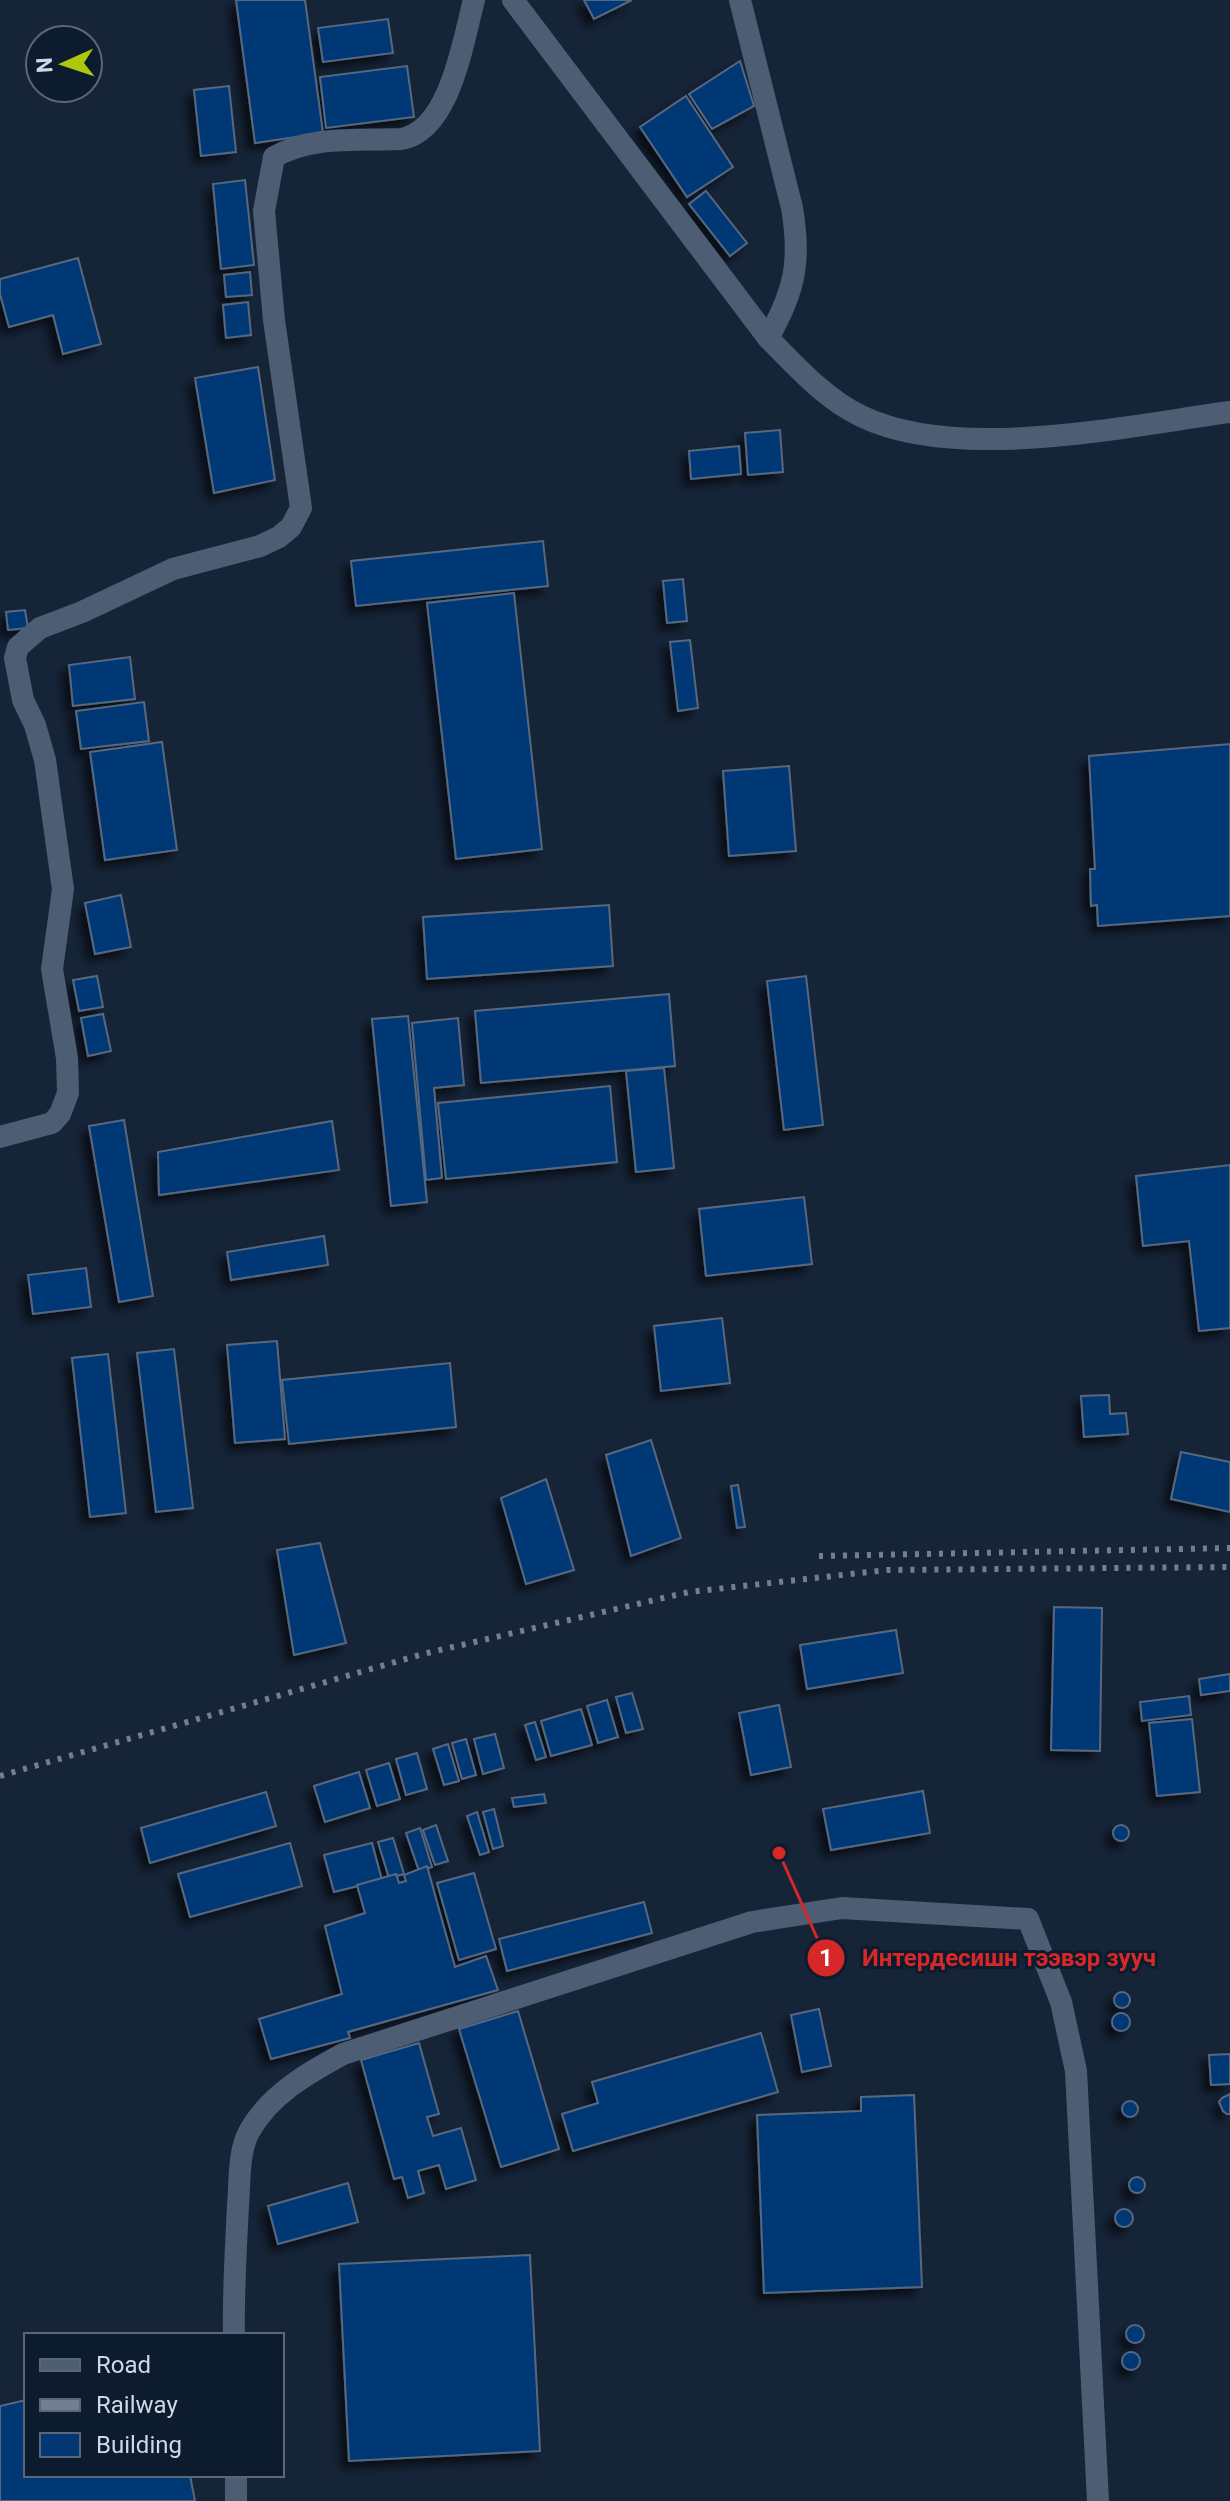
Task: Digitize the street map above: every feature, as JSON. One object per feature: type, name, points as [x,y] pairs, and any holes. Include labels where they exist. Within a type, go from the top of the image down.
[{"type":"street","points":[[0,1137],[52,1123],[60,1114],[68,1093],[67,1058],[52,969],[63,889],[45,760],[35,725],[23,700],[15,658],[18,647],[40,628],[82,612],[173,569],[260,546],[291,527],[301,508],[274,320],[264,211],[274,157],[293,147],[333,140],[401,139],[425,129],[441,107],[454,74],[474,0]]},
{"type":"street","points":[[513,0],[768,338],[810,380],[860,416],[910,434],[1017,440],[1230,412]]},
{"type":"street","points":[[740,0],[792,208],[796,237],[797,266],[790,293],[768,338]]},
{"type":"street","points":[[234,2333],[233,2289],[241,2168],[248,2133],[267,2107],[288,2088],[343,2054],[752,1922],[842,1908],[1028,1919],[1061,2002],[1076,2071],[1098,2501]]},
{"type":"street","points":[[236,2477],[236,2501]]},
{"type":"building","points":[[236,0],[305,0],[323,133],[255,143]]},
{"type":"building","points":[[584,0],[632,0],[594,19]]},
{"type":"building","points":[[388,19],[393,53],[323,62],[318,28]]},
{"type":"building","points":[[740,61],[754,106],[712,129],[689,94]]},
{"type":"building","points":[[407,66],[414,117],[326,128],[320,77]]},
{"type":"building","points":[[229,86],[236,152],[201,156],[194,90]]},
{"type":"building","points":[[686,96],[733,167],[687,197],[640,127]]},
{"type":"building","points":[[245,180],[254,265],[221,269],[213,184]]},
{"type":"building","points":[[706,191],[747,243],[730,256],[689,204]]},
{"type":"building","points":[[78,258],[101,344],[63,354],[53,315],[9,327],[0,294],[0,279]]},
{"type":"building","points":[[250,272],[252,295],[226,297],[224,275]]},
{"type":"building","points":[[248,302],[251,335],[226,338],[223,305]]},
{"type":"building","points":[[258,367],[275,480],[214,493],[195,378]]},
{"type":"building","points":[[780,430],[783,472],[748,475],[745,433]]},
{"type":"building","points":[[739,446],[741,474],[691,479],[689,451]]},
{"type":"building","points":[[543,541],[548,586],[356,606],[351,561]]},
{"type":"building","points":[[683,579],[687,621],[667,623],[663,581]]},
{"type":"building","points":[[514,593],[542,849],[456,859],[427,603]]},
{"type":"building","points":[[25,610],[28,628],[8,630],[6,612]]},
{"type":"building","points":[[690,640],[698,708],[678,711],[670,642]]},
{"type":"building","points":[[130,657],[135,699],[73,706],[69,665]]},
{"type":"building","points":[[144,702],[149,741],[81,749],[76,711]]},
{"type":"building","points":[[162,742],[177,850],[105,860],[90,752]]},
{"type":"building","points":[[1230,744],[1230,916],[1098,926],[1097,905],[1091,906],[1090,869],[1095,869],[1089,756]]},
{"type":"building","points":[[789,766],[796,851],[729,856],[723,771]]},
{"type":"building","points":[[121,895],[131,947],[95,954],[85,903]]},
{"type":"building","points":[[609,905],[613,966],[427,979],[423,917]]},
{"type":"building","points":[[97,976],[103,1007],[79,1011],[73,980]]},
{"type":"building","points":[[806,976],[823,1125],[784,1130],[767,981]]},
{"type":"building","points":[[669,994],[675,1066],[481,1083],[475,1011]]},
{"type":"building","points":[[103,1014],[111,1051],[88,1056],[81,1018]]},
{"type":"building","points":[[408,1016],[427,1202],[391,1206],[372,1019]]},
{"type":"building","points":[[458,1018],[464,1085],[434,1088],[442,1178],[426,1180],[412,1023]]},
{"type":"building","points":[[664,1068],[674,1168],[636,1172],[626,1071]]},
{"type":"building","points":[[610,1086],[617,1162],[446,1179],[438,1103]]},
{"type":"building","points":[[124,1120],[153,1296],[119,1302],[89,1126]]},
{"type":"building","points":[[332,1121],[339,1170],[159,1195],[158,1152]]},
{"type":"building","points":[[1230,1165],[1230,1328],[1199,1331],[1189,1241],[1143,1246],[1136,1176]]},
{"type":"building","points":[[804,1197],[812,1264],[706,1276],[699,1209]]},
{"type":"building","points":[[324,1236],[328,1265],[231,1280],[227,1252]]},
{"type":"building","points":[[86,1268],[91,1307],[33,1314],[28,1275]]},
{"type":"building","points":[[722,1318],[730,1383],[661,1391],[654,1326]]},
{"type":"building","points":[[277,1341],[285,1439],[235,1443],[227,1345]]},
{"type":"building","points":[[174,1349],[193,1508],[156,1512],[137,1353]]},
{"type":"building","points":[[108,1354],[126,1513],[90,1517],[72,1358]]},
{"type":"building","points":[[450,1363],[456,1427],[289,1444],[282,1380]]},
{"type":"building","points":[[1109,1395],[1110,1414],[1126,1413],[1128,1434],[1084,1437],[1081,1396]]},
{"type":"building","points":[[651,1440],[681,1538],[631,1556],[606,1455]]},
{"type":"building","points":[[1181,1452],[1230,1462],[1230,1512],[1171,1499]]},
{"type":"building","points":[[546,1479],[574,1570],[526,1584],[501,1498]]},
{"type":"building","points":[[738,1485],[745,1527],[737,1528],[731,1486]]},
{"type":"building","points":[[320,1543],[346,1643],[294,1655],[277,1550]]},
{"type":"building","points":[[1054,1607],[1102,1608],[1100,1751],[1051,1750]]},
{"type":"building","points":[[896,1630],[903,1673],[807,1689],[800,1645]]},
{"type":"building","points":[[1230,1674],[1230,1691],[1201,1695],[1199,1679]]},
{"type":"building","points":[[632,1693],[643,1729],[626,1733],[616,1697]]},
{"type":"building","points":[[1189,1696],[1191,1715],[1142,1721],[1140,1702]]},
{"type":"building","points":[[607,1700],[618,1737],[598,1743],[587,1706]]},
{"type":"building","points":[[779,1705],[791,1767],[751,1775],[739,1713]]},
{"type":"building","points":[[581,1709],[592,1745],[551,1756],[541,1721]]},
{"type":"building","points":[[1192,1719],[1200,1792],[1157,1796],[1149,1723]]},
{"type":"building","points":[[535,1722],[546,1757],[536,1760],[525,1725]]},
{"type":"building","points":[[495,1734],[504,1768],[483,1774],[474,1739]]},
{"type":"building","points":[[466,1739],[476,1775],[462,1779],[452,1743]]},
{"type":"building","points":[[448,1744],[459,1781],[444,1785],[433,1749]]},
{"type":"building","points":[[417,1753],[427,1789],[406,1795],[396,1759]]},
{"type":"building","points":[[389,1763],[400,1799],[377,1806],[366,1770]]},
{"type":"building","points":[[359,1772],[370,1808],[325,1822],[314,1786]]},
{"type":"building","points":[[923,1791],[930,1833],[831,1850],[823,1809]]},
{"type":"building","points":[[266,1792],[276,1826],[150,1863],[141,1828]]},
{"type":"building","points":[[544,1794],[546,1803],[514,1807],[512,1798]]},
{"type":"building","points":[[494,1809],[503,1846],[493,1849],[483,1812]]},
{"type":"building","points":[[477,1812],[489,1852],[480,1855],[467,1816]]},
{"type":"building","points":[[436,1825],[448,1861],[435,1865],[423,1830]]},
{"type":"building","points":[[1118,1825],[1124,1825],[1129,1833],[1127,1839],[1118,1841],[1113,1836],[1113,1830]]},
{"type":"building","points":[[420,1828],[432,1867],[419,1871],[406,1833]]},
{"type":"building","points":[[393,1838],[404,1874],[389,1878],[378,1842]]},
{"type":"building","points":[[290,1843],[302,1886],[190,1917],[178,1874]]},
{"type":"building","points":[[372,1843],[382,1880],[334,1892],[324,1855]]},
{"type":"building","points":[[427,1866],[455,1967],[486,1956],[498,1990],[348,2032],[350,2038],[271,2059],[259,2019],[342,1994],[325,1926],[365,1913],[357,1885],[396,1874],[399,1883],[406,1881],[404,1875]]},
{"type":"building","points":[[474,1873],[496,1949],[459,1960],[437,1883]]},
{"type":"building","points":[[644,1902],[652,1933],[507,1971],[499,1939]]},
{"type":"building","points":[[1119,1992],[1125,1992],[1130,2000],[1128,2006],[1119,2008],[1114,2003],[1114,1997]]},
{"type":"building","points":[[819,2009],[831,2066],[802,2072],[791,2015]]},
{"type":"building","points":[[518,2011],[559,2149],[501,2167],[459,2029]]},
{"type":"building","points":[[1121,2013],[1130,2022],[1121,2031],[1112,2022]]},
{"type":"building","points":[[761,2033],[778,2092],[573,2151],[562,2114],[598,2103],[592,2082]]},
{"type":"building","points":[[419,2043],[439,2114],[427,2117],[433,2136],[461,2128],[476,2180],[446,2189],[439,2165],[418,2171],[424,2193],[408,2198],[402,2177],[394,2179],[361,2060]]},
{"type":"building","points":[[1230,2054],[1230,2084],[1211,2085],[1209,2055]]},
{"type":"building","points":[[1230,2094],[1230,2114],[1227,2114],[1219,2102]]},
{"type":"building","points":[[914,2095],[922,2287],[764,2293],[757,2115],[861,2111],[861,2097]]},
{"type":"building","points":[[1127,2101],[1133,2101],[1138,2109],[1136,2115],[1127,2117],[1122,2112],[1122,2106]]},
{"type":"building","points":[[1137,2177],[1145,2185],[1137,2193],[1129,2185]]},
{"type":"building","points":[[348,2183],[358,2222],[278,2244],[268,2206]]},
{"type":"building","points":[[1124,2209],[1133,2218],[1124,2227],[1115,2218]]},
{"type":"building","points":[[530,2255],[540,2451],[349,2461],[339,2264]]},
{"type":"building","points":[[1135,2325],[1144,2334],[1135,2343],[1126,2334]]},
{"type":"building","points":[[1131,2352],[1140,2361],[1131,2370],[1122,2361]]},
{"type":"building","points":[[24,2400],[24,2477],[190,2477],[195,2501],[0,2501],[0,2406]]},
{"type":"railway","points":[[819,1556],[1230,1548]]},
{"type":"railway","points":[[0,1776],[423,1654],[689,1592],[887,1570],[1230,1567]]},
{"type":"place","name":"Интердесишн тээвэр зууч","points":[[779,1853]]}]
